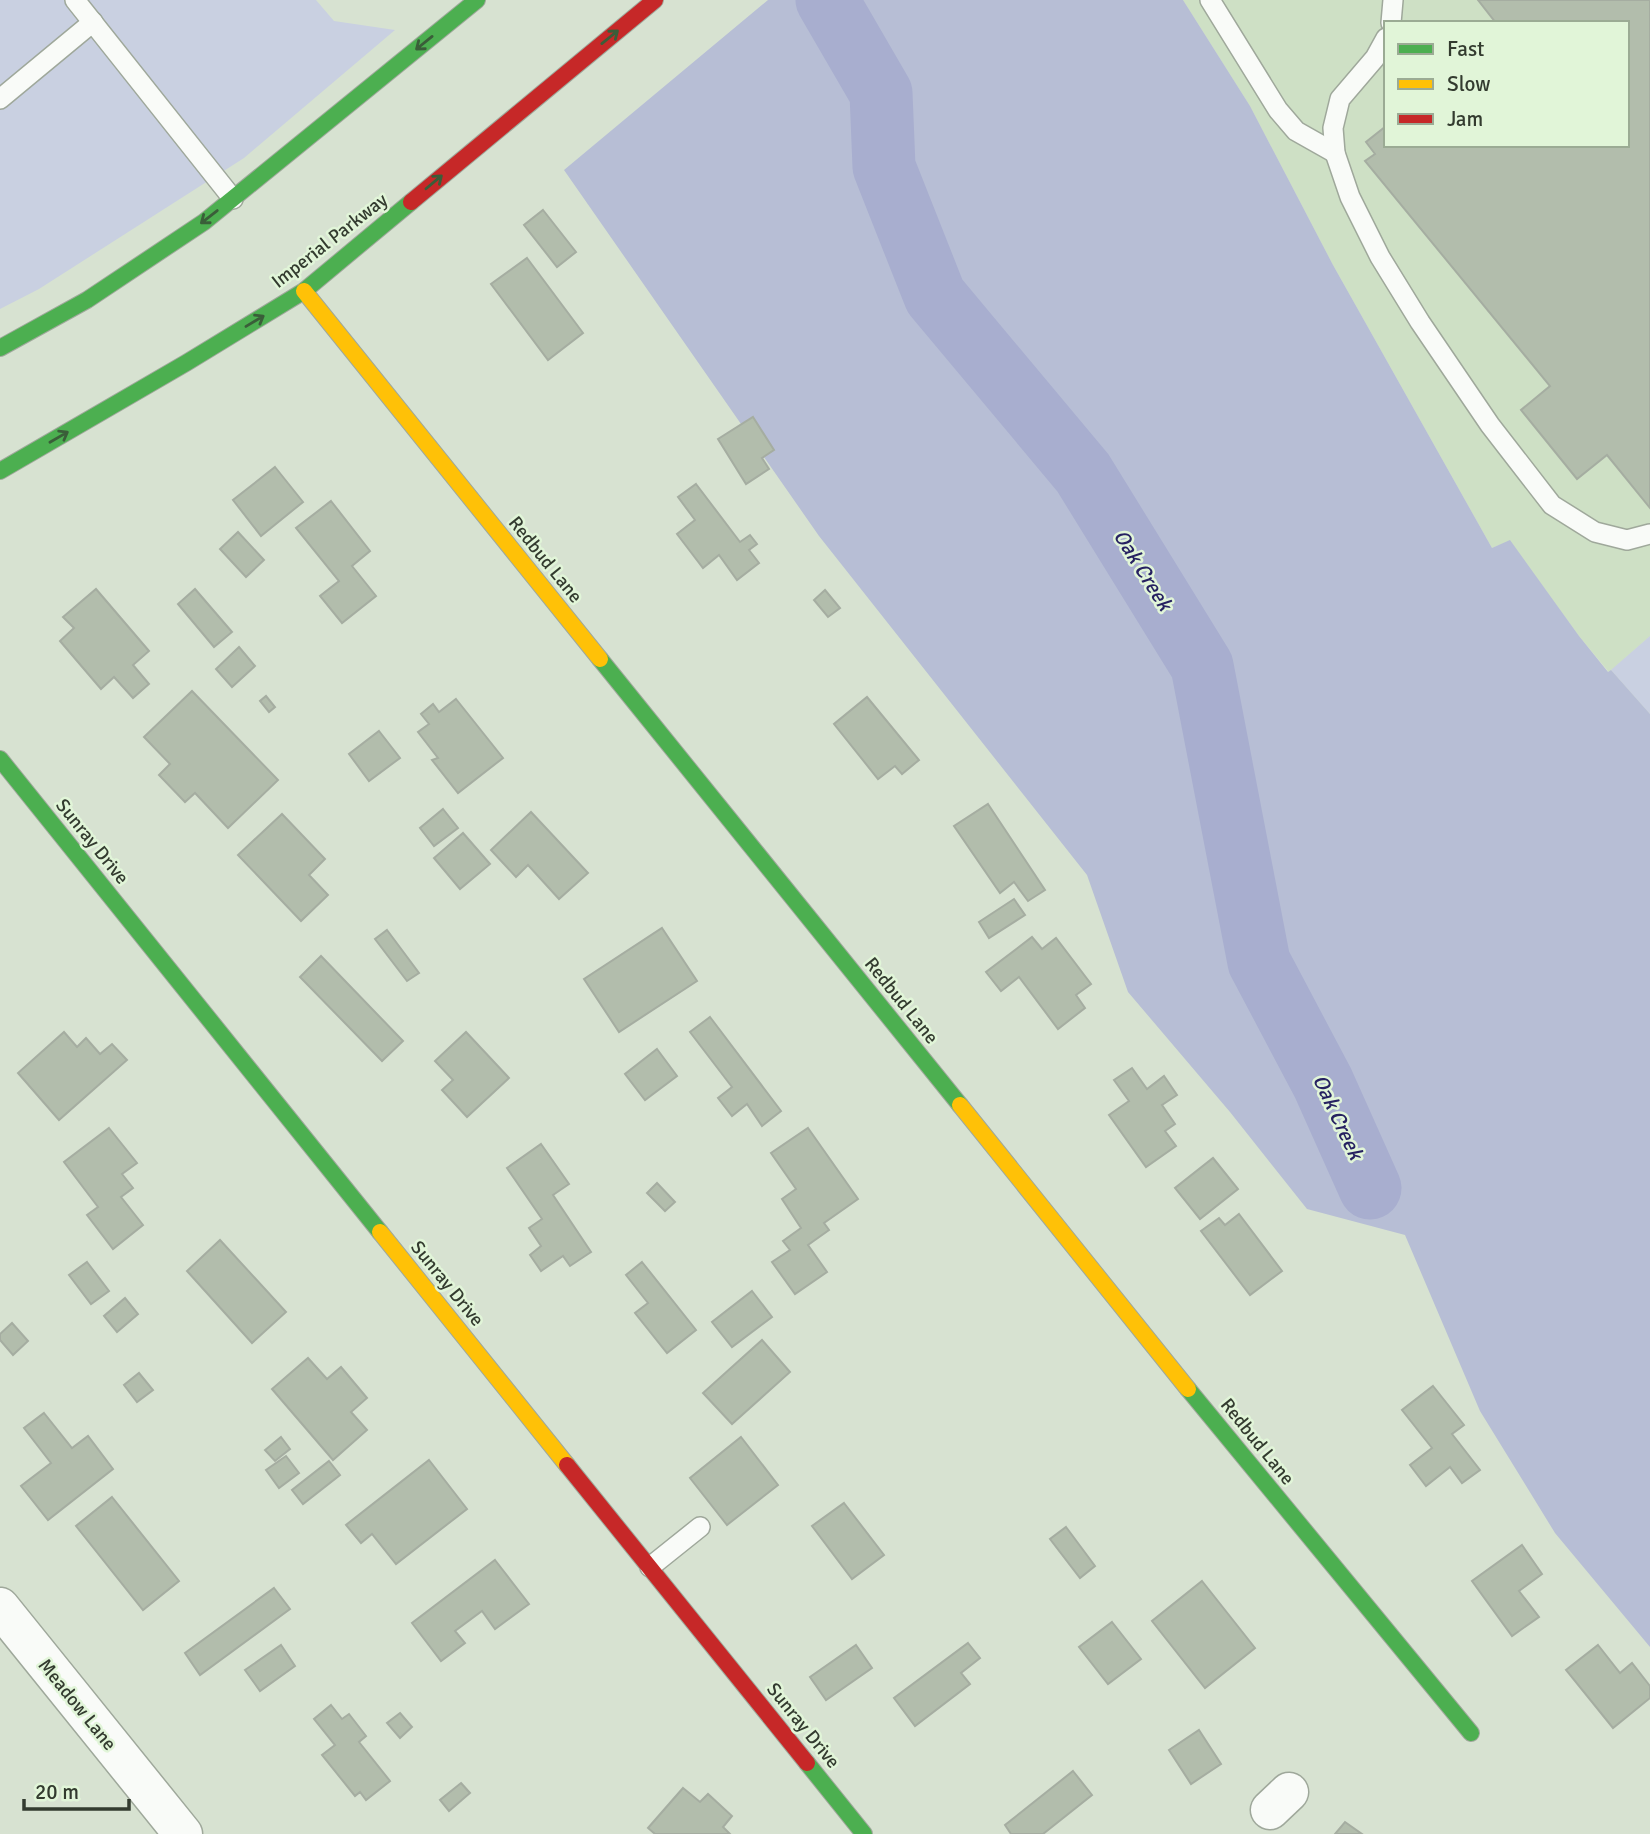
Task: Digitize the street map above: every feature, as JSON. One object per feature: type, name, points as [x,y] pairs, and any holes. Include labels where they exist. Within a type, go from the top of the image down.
[{"type":"street","points":[[0,348],[87,300],[204,222],[477,0]]},
{"type":"street","name":"Imperial Parkway","points":[[0,471],[304,291],[655,0]]},
{"type":"street","name":"Redbud Lane","points":[[304,291],[1157,1351],[1471,1733]]},
{"type":"street","name":"Sunray Drive","points":[[0,759],[864,1834]]},
{"type":"street","name":"Meadow Lane","points":[[0,1607],[183,1834]]},
{"type":"lane","points":[[75,0],[233,199]]},
{"type":"lane","points":[[1210,0],[1278,110],[1296,131],[1335,152]]},
{"type":"lane","points":[[1391,21],[1393,0]]},
{"type":"lane","points":[[0,99],[93,22]]},
{"type":"lane","points":[[1384,42],[1375,58],[1340,99],[1333,128],[1335,152],[1350,197],[1380,257],[1490,425],[1552,505],[1595,532],[1627,540],[1650,534]]},
{"type":"lane","points":[[650,1567],[700,1527]]},
{"type":"shaded area","points":[[0,0],[316,0],[334,21],[395,30],[244,158],[39,289],[0,309]]},
{"type":"shaded area","points":[[768,0],[1183,0],[1250,106],[1333,265],[1492,548],[1510,540],[1579,636],[1608,672],[1611,670],[1650,714],[1650,1647],[1555,1533],[1480,1411],[1405,1235],[1307,1209],[1230,1112],[1128,992],[1087,875],[819,536],[564,170]]},
{"type":"shaded area","points":[[1183,0],[1650,0],[1650,636],[1609,672],[1579,636],[1510,541],[1492,548],[1333,265],[1250,106]]},
{"type":"shaded area","points":[[1650,636],[1650,714],[1611,670]]},
{"type":"building","points":[[1478,0],[1650,0],[1650,508],[1607,455],[1577,479],[1521,410],[1550,386],[1365,161],[1375,154],[1366,142],[1384,128],[1384,147],[1629,147],[1629,21],[1494,21]]},
{"type":"building","points":[[543,210],[576,252],[557,267],[524,225]]},
{"type":"building","points":[[527,258],[583,333],[548,360],[491,284]]},
{"type":"building","points":[[753,417],[774,450],[762,458],[769,469],[746,484],[718,439]]},
{"type":"building","points":[[275,467],[303,502],[261,536],[233,500]]},
{"type":"building","points":[[696,484],[740,542],[750,535],[757,544],[749,550],[759,563],[737,580],[719,555],[703,568],[677,534],[695,520],[678,497]]},
{"type":"building","points":[[331,501],[370,551],[352,566],[376,596],[342,623],[320,596],[339,581],[296,528]]},
{"type":"building","points":[[238,532],[264,560],[246,577],[220,549]]},
{"type":"building","points":[[96,589],[149,651],[133,665],[149,684],[133,698],[114,677],[101,689],[60,641],[74,628],[63,617]]},
{"type":"building","points":[[195,589],[232,632],[214,647],[178,604]]},
{"type":"building","points":[[825,590],[840,608],[828,617],[814,600]]},
{"type":"building","points":[[239,647],[255,666],[232,687],[216,669]]},
{"type":"building","points":[[192,691],[278,780],[228,828],[195,793],[185,802],[159,775],[170,764],[144,737]]},
{"type":"building","points":[[266,696],[275,707],[269,712],[260,701]]},
{"type":"building","points":[[867,697],[919,760],[902,774],[895,766],[878,779],[834,724]]},
{"type":"building","points":[[456,699],[503,758],[458,793],[432,760],[438,758],[418,732],[429,724],[421,714],[433,704],[439,712]]},
{"type":"building","points":[[379,731],[400,758],[369,781],[349,754]]},
{"type":"building","points":[[988,804],[1045,890],[1028,901],[1014,882],[1000,893],[954,826]]},
{"type":"building","points":[[443,809],[458,828],[434,846],[420,828]]},
{"type":"building","points":[[531,812],[588,873],[559,899],[528,865],[516,877],[491,850]]},
{"type":"building","points":[[282,814],[325,859],[309,875],[328,895],[301,921],[238,855]]},
{"type":"building","points":[[463,833],[490,864],[460,889],[434,858]]},
{"type":"building","points":[[1014,899],[1025,915],[989,938],[979,922]]},
{"type":"building","points":[[662,928],[697,981],[619,1032],[584,979]]},
{"type":"building","points":[[387,930],[419,973],[407,981],[375,939]]},
{"type":"building","points":[[1032,937],[1042,949],[1056,938],[1091,984],[1076,995],[1085,1008],[1058,1029],[1019,977],[1001,991],[986,972]]},
{"type":"building","points":[[321,956],[403,1041],[382,1061],[300,977]]},
{"type":"building","points":[[710,1017],[781,1111],[762,1126],[747,1104],[732,1116],[718,1098],[732,1087],[690,1032]]},
{"type":"building","points":[[64,1032],[77,1047],[86,1038],[100,1054],[112,1044],[127,1060],[59,1120],[18,1073]]},
{"type":"building","points":[[466,1032],[509,1078],[467,1117],[442,1090],[453,1080],[435,1061]]},
{"type":"building","points":[[657,1049],[677,1076],[645,1100],[625,1074]]},
{"type":"building","points":[[1132,1068],[1147,1089],[1164,1076],[1177,1095],[1162,1105],[1175,1124],[1165,1131],[1176,1146],[1146,1167],[1109,1115],[1129,1101],[1114,1080]]},
{"type":"building","points":[[109,1128],[137,1163],[122,1174],[133,1188],[121,1197],[143,1225],[113,1249],[87,1215],[98,1207],[64,1162]]},
{"type":"building","points":[[808,1128],[858,1199],[824,1223],[829,1230],[808,1245],[827,1272],[795,1294],[772,1262],[790,1250],[783,1241],[801,1228],[782,1199],[796,1189],[771,1153]]},
{"type":"building","points":[[541,1144],[569,1184],[553,1195],[591,1252],[570,1266],[563,1256],[541,1271],[530,1255],[541,1246],[529,1228],[542,1219],[507,1168]]},
{"type":"building","points":[[1213,1158],[1238,1189],[1200,1219],[1175,1188]]},
{"type":"building","points":[[657,1183],[675,1202],[665,1211],[647,1193]]},
{"type":"building","points":[[1239,1214],[1282,1271],[1250,1295],[1201,1231],[1219,1218],[1225,1225]]},
{"type":"building","points":[[220,1240],[286,1312],[252,1343],[187,1271]]},
{"type":"building","points":[[87,1262],[109,1291],[91,1304],[69,1275]]},
{"type":"building","points":[[642,1262],[696,1330],[667,1353],[635,1313],[648,1303],[626,1275]]},
{"type":"building","points":[[752,1291],[772,1317],[732,1347],[712,1322]]},
{"type":"building","points":[[125,1298],[138,1314],[117,1332],[104,1316]]},
{"type":"building","points":[[12,1323],[28,1341],[13,1355],[0,1340],[0,1334]]},
{"type":"building","points":[[762,1340],[790,1372],[732,1424],[703,1393]]},
{"type":"building","points":[[308,1358],[327,1379],[341,1367],[367,1398],[351,1412],[367,1430],[333,1460],[272,1389]]},
{"type":"building","points":[[139,1373],[153,1390],[137,1402],[124,1385]]},
{"type":"building","points":[[1433,1386],[1464,1425],[1452,1434],[1480,1470],[1462,1483],[1450,1467],[1426,1486],[1410,1465],[1432,1448],[1402,1410]]},
{"type":"building","points":[[44,1413],[72,1448],[88,1436],[113,1469],[48,1520],[21,1486],[51,1463],[24,1428]]},
{"type":"building","points":[[281,1437],[290,1449],[275,1461],[265,1450]]},
{"type":"building","points":[[741,1437],[778,1485],[727,1525],[690,1478]]},
{"type":"building","points":[[286,1456],[299,1473],[279,1488],[266,1470]]},
{"type":"building","points":[[429,1460],[467,1509],[396,1564],[372,1534],[361,1543],[346,1525]]},
{"type":"building","points":[[329,1461],[340,1475],[303,1504],[292,1490]]},
{"type":"building","points":[[112,1497],[179,1581],[143,1610],[76,1526]]},
{"type":"building","points":[[844,1503],[884,1555],[852,1579],[812,1526]]},
{"type":"building","points":[[1066,1527],[1095,1566],[1080,1578],[1050,1539]]},
{"type":"building","points":[[1522,1545],[1542,1574],[1519,1591],[1539,1617],[1512,1636],[1472,1581]]},
{"type":"building","points":[[495,1560],[529,1604],[495,1629],[482,1611],[455,1631],[465,1643],[441,1661],[412,1623]]},
{"type":"building","points":[[1202,1581],[1255,1648],[1205,1688],[1152,1621]]},
{"type":"building","points":[[274,1588],[290,1609],[200,1675],[185,1653]]},
{"type":"building","points":[[1112,1622],[1141,1659],[1108,1684],[1079,1647]]},
{"type":"building","points":[[968,1643],[980,1658],[961,1673],[970,1684],[915,1726],[894,1698]]},
{"type":"building","points":[[281,1645],[295,1666],[260,1691],[245,1670]]},
{"type":"building","points":[[856,1645],[872,1668],[826,1700],[810,1677]]},
{"type":"building","points":[[1598,1645],[1620,1673],[1632,1663],[1650,1686],[1650,1698],[1613,1728],[1566,1670]]},
{"type":"building","points":[[331,1705],[342,1719],[349,1714],[366,1736],[359,1742],[390,1781],[366,1800],[360,1792],[355,1796],[322,1755],[335,1745],[314,1719]]},
{"type":"building","points":[[400,1713],[412,1727],[400,1738],[387,1723]]},
{"type":"building","points":[[1199,1730],[1221,1764],[1191,1784],[1169,1750]]},
{"type":"building","points":[[1073,1771],[1092,1795],[1043,1834],[1011,1834],[1005,1825]]},
{"type":"building","points":[[461,1783],[470,1793],[449,1811],[440,1800]]},
{"type":"building","points":[[683,1788],[700,1802],[708,1794],[732,1816],[723,1827],[730,1834],[655,1834],[648,1828]]},
{"type":"building","points":[[1345,1822],[1362,1834],[1335,1834]]},
{"type":"waterway","name":"Oak Creek","points":[[827,0],[881,93],[884,167],[935,296],[1083,473],[1202,666],[1259,962],[1323,1083],[1370,1188]]},
{"type":"traffic: fast","points":[[0,348],[87,300],[204,222],[477,0]]},
{"type":"traffic: fast","points":[[0,471],[304,291],[411,202]]},
{"type":"traffic: fast","points":[[600,659],[960,1105]]},
{"type":"traffic: fast","points":[[0,759],[380,1232]]},
{"type":"traffic: fast","points":[[1188,1389],[1471,1733]]},
{"type":"traffic: fast","points":[[807,1763],[864,1834]]},
{"type":"traffic: slow","points":[[304,291],[600,659]]},
{"type":"traffic: slow","points":[[960,1105],[1188,1389]]},
{"type":"traffic: slow","points":[[380,1232],[567,1465]]},
{"type":"traffic: jam","points":[[411,202],[655,0]]},
{"type":"traffic: jam","points":[[567,1465],[807,1763]]}]
